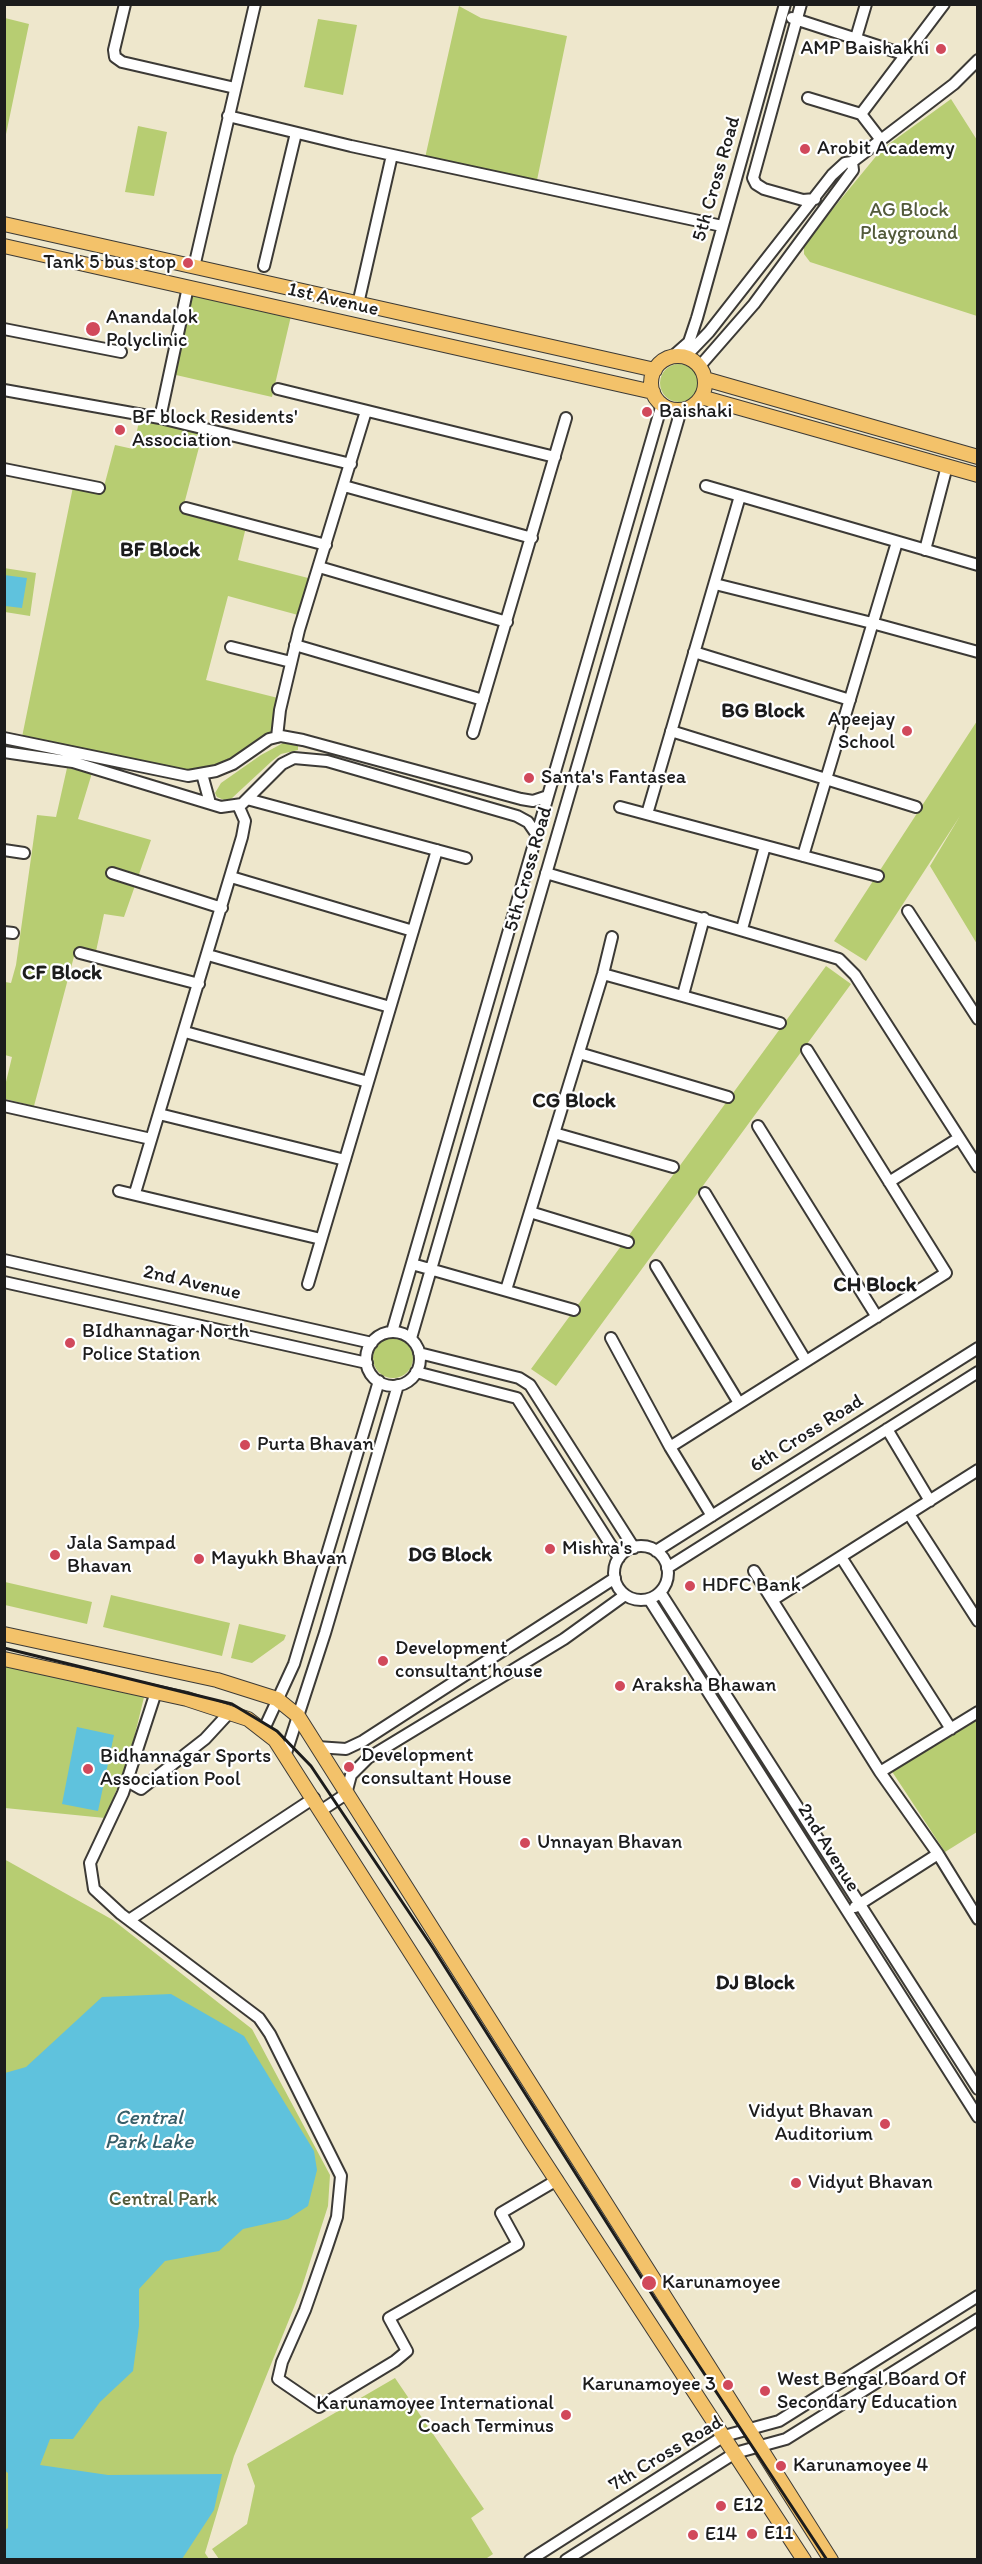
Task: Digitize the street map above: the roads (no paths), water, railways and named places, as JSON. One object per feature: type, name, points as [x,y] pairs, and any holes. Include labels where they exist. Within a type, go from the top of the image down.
[{"type":"main road","points":[[4,224],[655,370]]},
{"type":"main road","name":"1st Avenue","points":[[4,246],[653,392]]},
{"type":"main road","points":[[125,273],[129,252]]},
{"type":"main road","points":[[702,373],[701,397],[692,406],[681,410],[662,404],[653,392],[651,383],[655,370],[665,360],[678,357],[702,373],[978,457]]},
{"type":"main road","points":[[701,397],[978,475]]},
{"type":"main road","points":[[4,1634],[217,1680],[277,1699],[298,1716],[831,2559]]},
{"type":"main road","points":[[38,1666],[43,1642]]},
{"type":"main road","points":[[4,1659],[156,1692],[229,1713],[264,1729],[286,1753],[556,2180],[804,2559]]},
{"type":"street","points":[[125,4],[114,50],[115,57],[122,62],[235,88]]},
{"type":"street","points":[[194,267],[255,4]]},
{"type":"street","name":"5th Cross Road","points":[[801,4],[753,178],[756,184],[764,189],[803,200],[814,199]]},
{"type":"street","points":[[856,38],[866,4]]},
{"type":"street","points":[[861,114],[944,4]]},
{"type":"street","points":[[784,10],[796,19],[906,54]]},
{"type":"street","name":"5th Cross Road","points":[[678,357],[689,342],[784,10]]},
{"type":"street","points":[[678,357],[709,332],[845,163],[852,162],[954,84],[978,60]]},
{"type":"street","points":[[808,98],[861,114],[881,140]]},
{"type":"street","points":[[228,116],[392,155],[722,226]]},
{"type":"street","points":[[264,266],[296,133]]},
{"type":"street","points":[[358,304],[392,155]]},
{"type":"street","points":[[702,373],[853,170],[852,162]]},
{"type":"street","points":[[160,418],[188,287]]},
{"type":"street","points":[[4,329],[121,352]]},
{"type":"street","points":[[278,389],[555,457]]},
{"type":"street","points":[[4,390],[160,418],[351,464]]},
{"type":"street","name":"5th Cross Road","points":[[392,1332],[662,404]]},
{"type":"street","name":"5th Cross Road","points":[[411,1338],[681,410]]},
{"type":"street","points":[[277,737],[280,710],[295,645],[366,411]]},
{"type":"street","points":[[473,733],[566,418]]},
{"type":"street","points":[[925,550],[948,466]]},
{"type":"street","points":[[4,469],[99,488]]},
{"type":"street","points":[[344,486],[532,538]]},
{"type":"street","points":[[706,486],[978,565]]},
{"type":"street","points":[[647,814],[740,496]]},
{"type":"street","points":[[186,508],[326,545]]},
{"type":"street","points":[[803,855],[897,542]]},
{"type":"street","points":[[319,567],[507,622]]},
{"type":"street","points":[[715,584],[978,652]]},
{"type":"street","points":[[295,645],[483,700]]},
{"type":"street","points":[[231,647],[291,662]]},
{"type":"street","points":[[694,652],[850,700]]},
{"type":"street","points":[[671,731],[826,781],[916,807]]},
{"type":"street","points":[[4,738],[58,747],[177,776],[202,774],[233,764],[269,739],[277,737],[303,740],[521,799],[533,801],[548,796]]},
{"type":"street","points":[[303,740],[303,758]]},
{"type":"street","points":[[4,752],[73,762],[221,807],[243,802],[466,858]]},
{"type":"street","points":[[243,802],[282,764],[294,758],[303,758],[327,761],[517,816],[528,822],[537,835]]},
{"type":"street","points":[[419,788],[423,773]]},
{"type":"street","points":[[202,774],[210,803]]},
{"type":"street","points":[[135,1193],[231,877],[245,821],[243,802]]},
{"type":"street","points":[[620,807],[878,876]]},
{"type":"street","points":[[742,929],[765,846]]},
{"type":"street","points":[[4,850],[24,853]]},
{"type":"street","points":[[308,1284],[436,850]]},
{"type":"street","points":[[112,873],[222,908]]},
{"type":"street","points":[[546,873],[838,959],[855,975],[978,1167]]},
{"type":"street","points":[[231,877],[413,931]]},
{"type":"street","points":[[908,911],[978,1019]]},
{"type":"street","points":[[683,995],[704,918]]},
{"type":"street","points":[[506,1290],[603,974],[612,937]]},
{"type":"street","points":[[503,951],[522,958]]},
{"type":"street","points":[[80,953],[199,984]]},
{"type":"street","points":[[208,955],[390,1007]]},
{"type":"street","points":[[603,974],[780,1023]]},
{"type":"street","points":[[184,1032],[368,1083]]},
{"type":"street","points":[[670,1447],[946,1273],[807,1050]]},
{"type":"street","points":[[579,1053],[728,1097]]},
{"type":"street","points":[[5,1108],[151,1139]]},
{"type":"street","points":[[159,1114],[345,1160]]},
{"type":"street","points":[[758,1126],[877,1317]]},
{"type":"street","points":[[554,1133],[673,1167]]},
{"type":"street","points":[[889,1182],[959,1138]]},
{"type":"street","points":[[119,1191],[321,1239]]},
{"type":"street","points":[[705,1193],[806,1361]]},
{"type":"street","points":[[530,1212],[628,1242]]},
{"type":"street","name":"2nd Avenue","points":[[4,1260],[372,1343]]},
{"type":"street","points":[[412,1264],[432,1267],[574,1310]]},
{"type":"street","points":[[656,1266],[740,1403]]},
{"type":"street","name":"2nd Avenue","points":[[4,1282],[367,1363]]},
{"type":"street","points":[[392,1332],[411,1338],[419,1353],[416,1372],[408,1380],[398,1385],[379,1381],[371,1373],[367,1363],[372,1343],[381,1335],[392,1332]]},
{"type":"street","points":[[611,1338],[670,1447],[712,1516]]},
{"type":"street","name":"6th Cross Road","points":[[656,1551],[978,1348]]},
{"type":"street","points":[[419,1353],[519,1378],[528,1383],[565,1436],[634,1548]]},
{"type":"street","points":[[416,1372],[517,1398],[619,1558]]},
{"type":"street","name":"6th Cross Road","points":[[667,1568],[840,1456],[978,1372]]},
{"type":"street","points":[[264,1729],[294,1664],[306,1628],[379,1381]]},
{"type":"street","points":[[286,1753],[398,1385]]},
{"type":"street","points":[[917,1387],[928,1403]]},
{"type":"street","points":[[887,1429],[930,1501]]},
{"type":"street","points":[[830,1440],[840,1456]]},
{"type":"street","points":[[774,1599],[930,1501],[976,1475]]},
{"type":"street","points":[[909,1514],[978,1621]]},
{"type":"street","points":[[644,1547],[656,1551],[667,1568],[666,1582],[660,1592],[649,1599],[638,1600],[625,1595],[615,1578],[615,1564],[619,1558],[634,1548],[644,1547]]},
{"type":"street","points":[[841,1557],[951,1729]]},
{"type":"street","points":[[754,1571],[774,1599],[880,1772],[938,1854],[978,1919]]},
{"type":"street","points":[[317,1747],[346,1749],[363,1741],[615,1578]]},
{"type":"street","name":"2nd Avenue","points":[[660,1592],[978,2089]]},
{"type":"street","points":[[322,1810],[346,1794],[351,1775],[358,1766],[484,1686],[564,1639],[625,1595]]},
{"type":"street","name":"2nd Avenue","points":[[649,1599],[978,2116]]},
{"type":"street","points":[[473,1669],[484,1686]]},
{"type":"street","points":[[156,1692],[127,1781],[90,1863],[94,1889],[129,1920],[259,2018],[270,2034],[341,2176],[336,2217],[305,2310],[282,2362],[278,2379],[319,2407],[395,2361],[407,2351],[389,2318],[518,2244],[501,2212],[556,2180]]},
{"type":"street","points":[[880,1772],[978,1712]]},
{"type":"street","points":[[127,1781],[141,1789],[205,1738],[229,1713]]},
{"type":"street","points":[[129,1920],[314,1798]]},
{"type":"street","points":[[847,1912],[938,1854]]},
{"type":"street","name":"7th Cross Road","points":[[530,2559],[724,2436],[779,2421],[978,2296]]},
{"type":"street","name":"7th Cross Road","points":[[566,2559],[735,2453],[786,2439],[978,2319]]},
{"type":"water","points":[[4,575],[27,578],[22,608],[5,606]]},
{"type":"water","name":"Bidhannagar Sports Association Pool","points":[[77,1727],[114,1735],[98,1811],[62,1804]]},
{"type":"water","name":"Central Park Lake","points":[[171,1994],[244,2036],[314,2151],[317,2170],[308,2206],[288,2219],[243,2229],[219,2251],[165,2261],[139,2289],[139,2326],[133,2371],[100,2402],[73,2439],[50,2439],[40,2465],[108,2475],[222,2474],[214,2510],[182,2559],[5,2559],[5,2530],[8,2528],[8,2473],[4,2470],[5,2073],[26,2067],[102,1997]]},
{"type":"railway","points":[[4,1648],[232,1704],[277,1731],[311,1766],[433,1948],[655,2299],[827,2560]]},
{"type":"place","name":"AMP Baishakhi","points":[[941,49]]},
{"type":"place","name":"Arobit Academy","points":[[805,149]]},
{"type":"place","name":"Tank 5 bus stop","points":[[188,263]]},
{"type":"place","name":"Anandalok Polyclinic","points":[[93,329]]},
{"type":"place","name":"Baishaki","points":[[647,412]]},
{"type":"place","name":"BF block Residents' Association","points":[[120,430]]},
{"type":"place","name":"Apeejay School","points":[[907,731]]},
{"type":"place","name":"Santa's Fantasea","points":[[529,778]]},
{"type":"place","name":"BIdhannagar North Police Station","points":[[70,1343]]},
{"type":"place","name":"Purta Bhavan","points":[[245,1445]]},
{"type":"place","name":"Mishra's","points":[[550,1549]]},
{"type":"place","name":"Jala Sampad Bhavan","points":[[55,1555]]},
{"type":"place","name":"Mayukh Bhavan","points":[[199,1559]]},
{"type":"place","name":"HDFC Bank","points":[[690,1586]]},
{"type":"place","name":"Development consultant house","points":[[383,1661]]},
{"type":"place","name":"Araksha Bhawan","points":[[620,1686]]},
{"type":"place","name":"Development consultant House","points":[[349,1767]]},
{"type":"place","name":"Bidhannagar Sports Association Pool","points":[[88,1769]]},
{"type":"place","name":"Unnayan Bhavan","points":[[525,1843]]},
{"type":"place","name":"Vidyut Bhavan Auditorium","points":[[885,2124]]},
{"type":"place","name":"Vidyut Bhavan","points":[[796,2183]]},
{"type":"place","name":"Karunamoyee","points":[[649,2283]]},
{"type":"place","name":"Karunamoyee 3","points":[[728,2385]]},
{"type":"place","name":"West Bengal Board Of Secondary Education","points":[[765,2391]]},
{"type":"place","name":"Karunamoyee International Coach Terminus","points":[[566,2415]]},
{"type":"place","name":"Karunamoyee 4","points":[[781,2466]]},
{"type":"place","name":"E12","points":[[721,2506]]},
{"type":"place","name":"E11","points":[[752,2534]]},
{"type":"place","name":"E14","points":[[693,2535]]},
{"type":"district","name":"BF Block","points":[[160,551]]},
{"type":"district","name":"BG Block","points":[[763,712]]},
{"type":"district","name":"CF Block","points":[[62,974]]},
{"type":"district","name":"CG Block","points":[[574,1102]]},
{"type":"district","name":"CH Block","points":[[875,1286]]},
{"type":"district","name":"DG Block","points":[[450,1556]]},
{"type":"district","name":"DJ Block","points":[[755,1984]]},
{"type":"park label","name":"AG Block Playground","points":[[909,222]]},
{"type":"park label","name":"Central Park","points":[[163,2200]]}]
